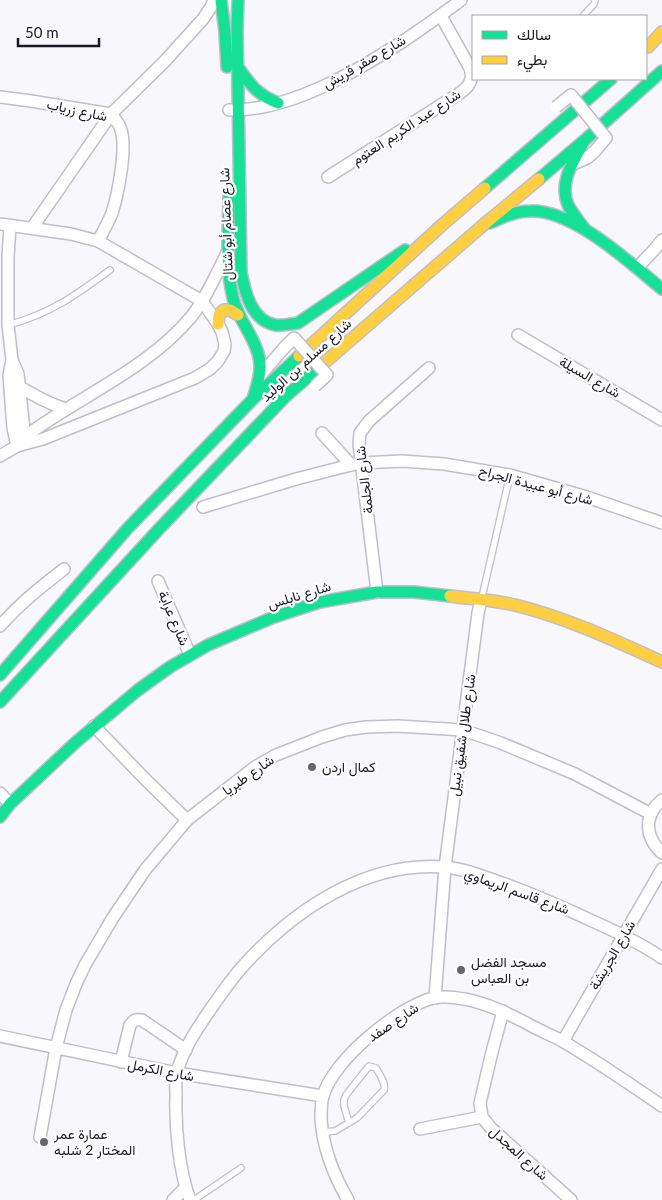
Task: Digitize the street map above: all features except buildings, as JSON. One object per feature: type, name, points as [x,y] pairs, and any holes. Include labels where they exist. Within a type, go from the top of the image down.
[{"type":"main road","name":"شارع عصام أبو شتال","points":[[221,0],[234,110],[241,272],[244,290],[256,314],[265,322],[273,325],[282,326],[298,323],[442,225]]},
{"type":"main road","name":"شارع عصام أبو شتال","points":[[238,0],[238,66],[234,110],[229,271],[238,315],[253,340],[260,366],[253,399]]},
{"type":"main road","points":[[647,48],[662,34]]},
{"type":"main road","points":[[238,66],[255,91],[278,103]]},
{"type":"main road","name":"شارع مسلم بن الوليد","points":[[0,702],[159,529],[286,396],[586,139],[662,71]]},
{"type":"main road","name":"شارع مسلم بن الوليد","points":[[0,675],[128,528],[253,399],[442,225],[610,80]]},
{"type":"main road","points":[[584,228],[570,208],[564,193],[565,178],[586,139]]},
{"type":"main road","points":[[481,227],[519,212],[535,211],[552,214],[584,228],[662,289]]},
{"type":"main road","points":[[218,324],[219,315],[224,310],[230,310],[238,315]]},
{"type":"main road","name":"شارع نابلس","points":[[0,817],[10,804],[94,726],[170,667],[208,645],[296,609],[320,602],[377,592],[414,592],[514,605],[568,621],[611,638],[662,662]]},
{"type":"street","points":[[32,228],[111,114],[164,62],[197,26],[214,0]]},
{"type":"street","name":"شارع صقر قريش","points":[[234,110],[278,103],[298,97],[348,74],[377,58],[441,16],[461,0]]},
{"type":"street","name":"شارع عبد الكريم العتوم","points":[[328,176],[462,92],[470,83],[472,75],[470,68],[441,16]]},
{"type":"street","points":[[556,107],[571,95],[606,138],[587,158],[571,165]]},
{"type":"street","name":"شارع زرياب","points":[[0,97],[111,114],[117,121],[121,130],[123,150],[114,206],[98,241]]},
{"type":"street","points":[[5,225],[71,234],[98,241],[202,301],[218,324],[225,344],[224,352],[218,362],[210,369],[195,378],[43,439],[27,440],[23,422],[18,374],[12,360],[4,287],[5,225]]},
{"type":"street","points":[[637,268],[662,240]]},
{"type":"street","points":[[0,456],[27,440],[66,409],[134,367],[156,350],[191,317],[202,301],[229,250]]},
{"type":"street","name":"شارع السيلة","points":[[518,335],[662,420]]},
{"type":"street","points":[[259,376],[294,338],[327,375],[315,386]]},
{"type":"street","points":[[12,360],[9,375],[12,428],[16,446]]},
{"type":"street","name":"شارع الجلمة","points":[[377,592],[356,464],[360,434],[380,410],[429,368]]},
{"type":"street","points":[[20,387],[40,399],[66,409]]},
{"type":"street","points":[[322,433],[356,464]]},
{"type":"street","name":"شارع أبو عبيدة الجراح","points":[[203,507],[296,479],[356,464],[411,461],[444,464],[510,475],[587,497],[662,523]]},
{"type":"street","points":[[0,626],[35,591],[64,569]]},
{"type":"street","name":"شارع عرابة","points":[[158,581],[190,654]]},
{"type":"street","name":"شارع طلال شفيق نبيل","points":[[435,998],[445,867],[481,600]]},
{"type":"street","points":[[94,726],[187,820]]},
{"type":"street","name":"شارع طبريا","points":[[40,1136],[56,1048],[66,1010],[85,965],[108,926],[145,870],[187,820],[255,767],[276,755],[322,737],[345,730],[366,727],[398,726],[463,730],[501,743],[574,774],[651,814]]},
{"type":"street","points":[[0,793],[10,804]]},
{"type":"street","points":[[662,800],[655,807],[649,822],[651,839],[662,853]]},
{"type":"street","name":"شارع قاسم الريماوي","points":[[190,1200],[186,1188],[176,1125],[175,1106],[177,1073],[186,1050],[204,1019],[243,965],[289,922],[342,889],[386,872],[415,867],[445,867],[476,874],[520,889],[582,915],[623,935],[662,958]]},
{"type":"street","name":"شارع الجريشة","points":[[563,1041],[662,869]]},
{"type":"street","name":"شارع صفد","points":[[348,1200],[332,1169],[325,1150],[321,1111],[323,1096],[331,1079],[358,1046],[406,1010],[435,998],[464,999],[503,1011],[563,1041],[662,1106]]},
{"type":"street","name":"شارع المجدل","points":[[503,1011],[480,1103],[482,1117],[491,1128],[570,1200]]},
{"type":"street","points":[[121,1062],[130,1025],[136,1019],[142,1020],[186,1050]]},
{"type":"street","name":"شارع الكرمل","points":[[0,1036],[177,1073],[323,1096]]},
{"type":"street","points":[[420,1129],[482,1117]]},
{"type":"street","points":[[173,1200],[186,1188]]},
{"type":"lane","points":[[584,15],[594,4],[595,0]]},
{"type":"lane","points":[[8,325],[50,311],[85,289],[110,270]]},
{"type":"lane","name":"شارع طلال شفيق نبيل","points":[[481,600],[510,475]]},
{"type":"lane","points":[[322,1132],[335,1131],[349,1123],[384,1090],[384,1083],[376,1068],[369,1066],[346,1095],[344,1106],[349,1123]]},
{"type":"lane","points":[[194,1200],[241,1168]]},
{"type":"traffic: fast","points":[[221,0],[227,67]]},
{"type":"traffic: fast","points":[[238,0],[241,272],[250,304],[260,317],[267,322],[275,325],[298,323],[405,250]]},
{"type":"traffic: fast","points":[[238,67],[255,89],[278,103]]},
{"type":"traffic: fast","points":[[539,179],[662,71]]},
{"type":"traffic: fast","points":[[485,188],[610,80]]},
{"type":"traffic: fast","points":[[582,145],[568,174],[565,189],[568,205],[584,228]]},
{"type":"traffic: fast","points":[[229,194],[228,259],[233,298],[259,356],[259,378],[253,399]]},
{"type":"traffic: fast","points":[[490,223],[525,211],[548,213],[565,219],[601,240],[662,289]]},
{"type":"traffic: fast","points":[[0,675],[128,528],[253,399],[299,356]]},
{"type":"traffic: fast","points":[[0,702],[159,529],[286,396],[324,363]]},
{"type":"traffic: fast","points":[[0,817],[10,804],[76,742],[138,690],[170,667],[208,645],[274,617],[320,602],[377,592],[414,592],[450,596]]},
{"type":"traffic: slow","points":[[648,47],[662,32]]},
{"type":"traffic: slow","points":[[324,363],[539,179]]},
{"type":"traffic: slow","points":[[299,356],[485,188]]},
{"type":"traffic: slow","points":[[218,324],[219,315],[224,310],[230,310],[238,315]]},
{"type":"traffic: slow","points":[[450,596],[499,602],[534,610],[590,630],[662,662]]},
{"type":"place","name":"كمال اردن","points":[[312,767]]},
{"type":"place","name":"مسجد الفضل بن العباس","points":[[461,970]]},
{"type":"place","name":"عمارة عمر المختار 2 شلبه","points":[[44,1142]]}]
